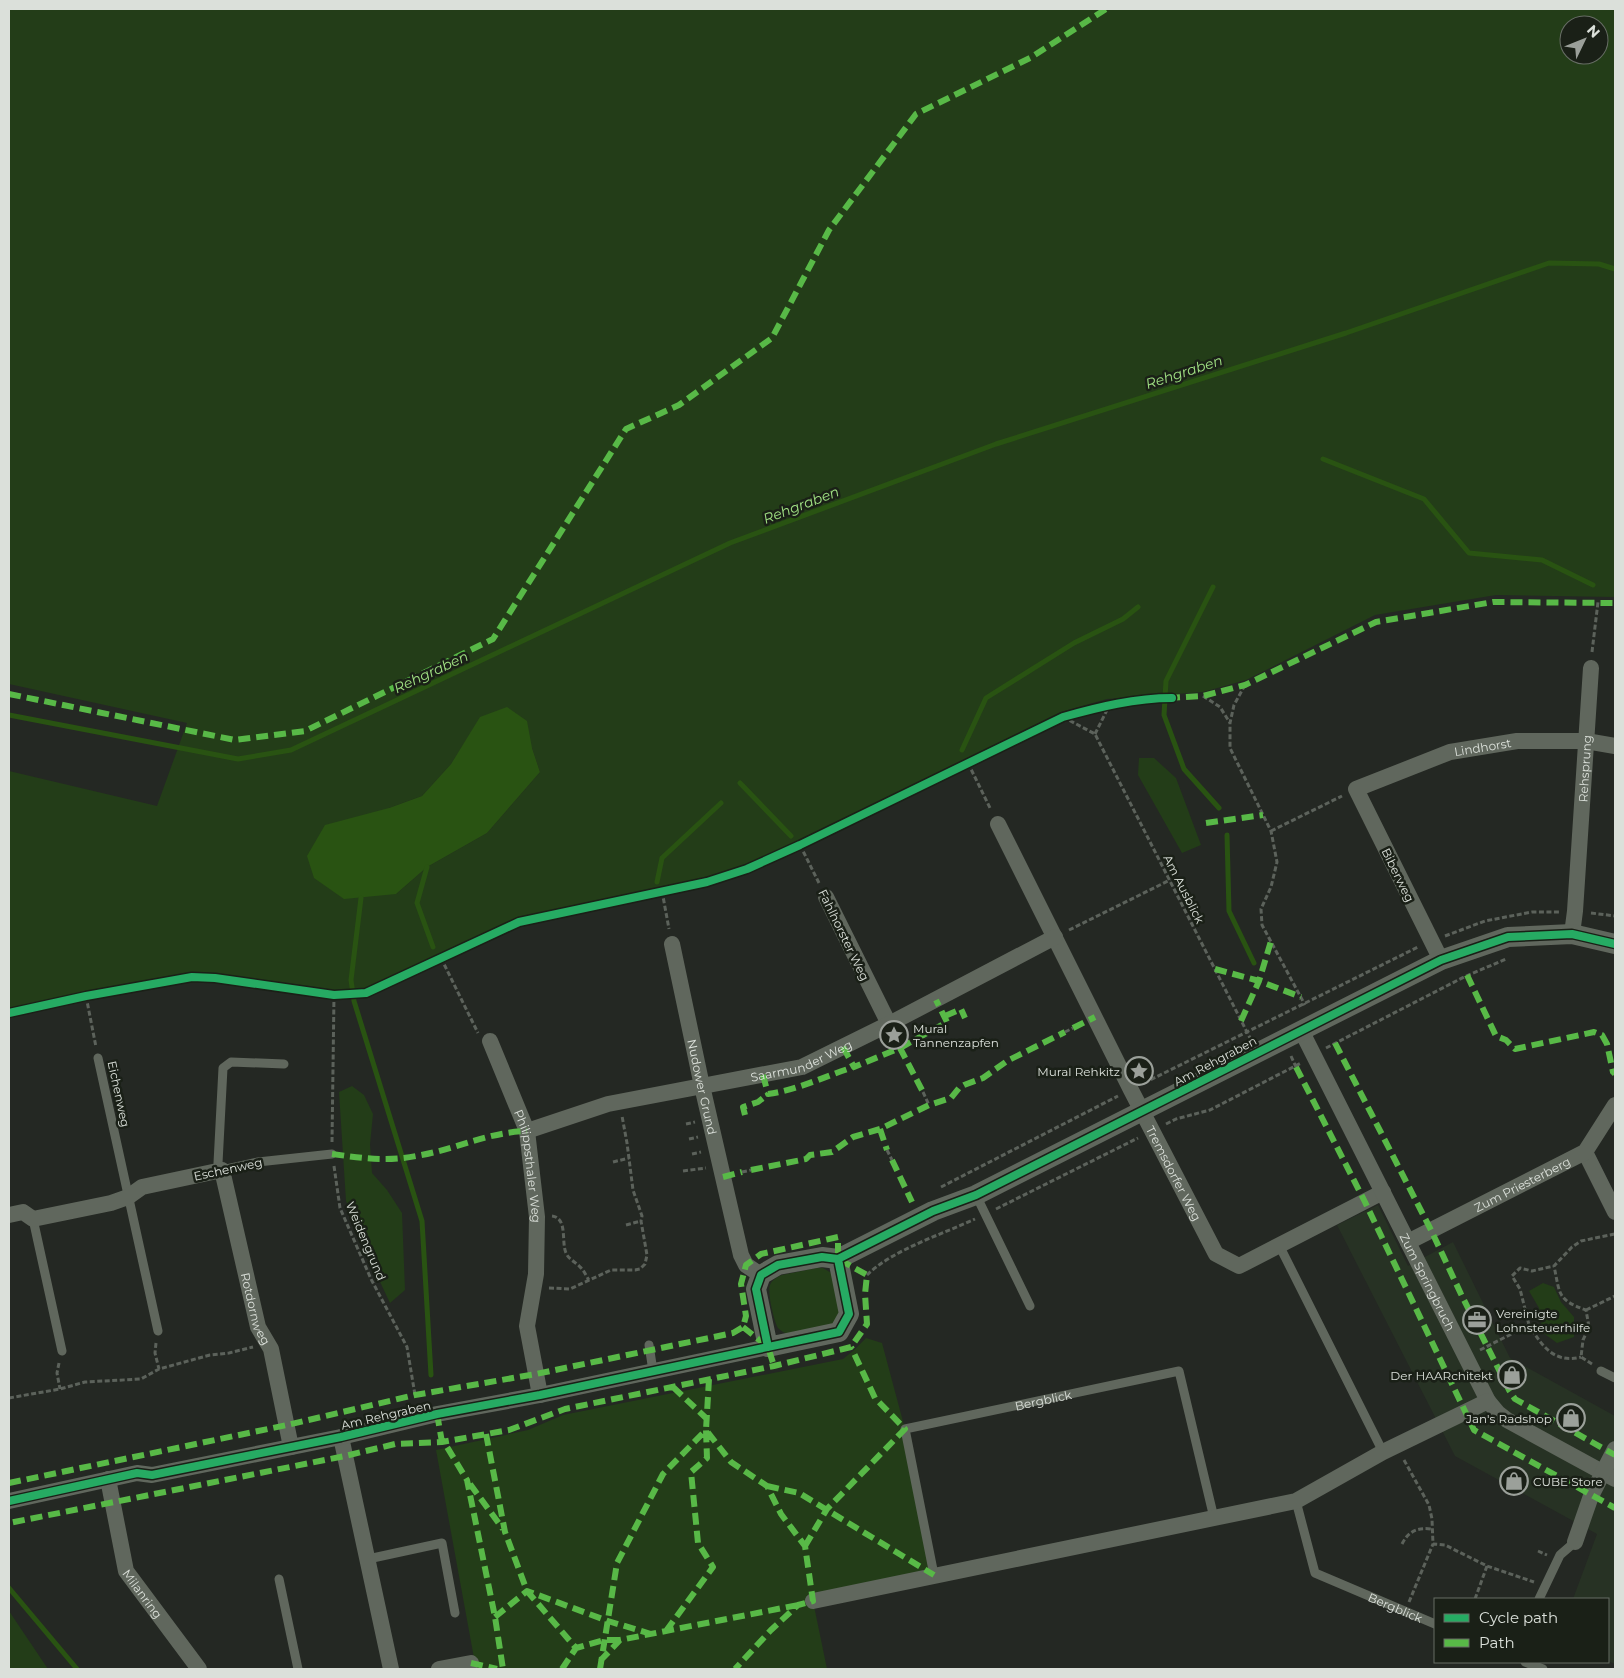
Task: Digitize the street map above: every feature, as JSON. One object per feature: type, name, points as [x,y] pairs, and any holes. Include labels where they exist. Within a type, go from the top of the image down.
[{"type":"street","name":"Rehsprung","points":[[1572,934],[1591,668]]},
{"type":"street","name":"Lindhorst","points":[[1356,789],[1450,752],[1517,741],[1586,741],[1615,746]]},
{"type":"street","name":"Biberweg","points":[[1356,789],[1441,960]]},
{"type":"street","name":"Tremsdorfer Weg","points":[[998,824],[1142,1112],[1216,1254],[1239,1266],[1383,1192]]},
{"type":"street","name":"Fahlhorster Weg","points":[[826,897],[889,1024]]},
{"type":"street","name":"Am Rehgraben","points":[[761,1275],[778,1265],[822,1257],[838,1259],[933,1212],[976,1195],[1441,960],[1508,937],[1572,934],[1615,944]]},
{"type":"street","name":"Saarmunder Weg","points":[[527,1131],[608,1104],[802,1067],[889,1024],[1055,937]]},
{"type":"street","name":"Nudower Grund","points":[[672,944],[741,1255],[746,1265],[761,1275]]},
{"type":"street","name":"Zum Springbruch","points":[[1308,1026],[1314,1055],[1488,1401],[1507,1420],[1609,1476]]},
{"type":"street","name":"Philippsthaler Weg","points":[[490,1041],[527,1131],[537,1217],[536,1274],[527,1326],[540,1395]]},
{"type":"street","name":"Zum Priesterberg","points":[[1408,1242],[1585,1152],[1615,1105]]},
{"type":"street","points":[[1585,1152],[1615,1212]]},
{"type":"street","name":"Eschenweg","points":[[9,1215],[23,1212],[33,1219],[111,1203],[128,1197],[142,1187],[222,1170]]},
{"type":"street","name":"Rotdornweg","points":[[222,1170],[258,1327],[271,1348],[292,1447]]},
{"type":"street","name":"Am Rehgraben","points":[[9,1501],[137,1473],[152,1475],[292,1447],[437,1414],[540,1395],[839,1332],[849,1314],[838,1259]]},
{"type":"street","points":[[761,1275],[756,1289],[768,1347]]},
{"type":"street","points":[[813,1600],[1296,1500],[1390,1449],[1488,1401]]},
{"type":"street","points":[[341,1437],[391,1669]]},
{"type":"street","points":[[1576,1542],[1591,1496],[1609,1476],[1615,1449]]},
{"type":"street","name":"Milanring","points":[[108,1479],[126,1571],[199,1669]]},
{"type":"street","points":[[439,1669],[471,1663]]},
{"type":"lane","name":"Eichenweg","points":[[98,1058],[128,1197]]},
{"type":"lane","points":[[222,1170],[218,1163],[223,1068],[231,1062],[284,1064]]},
{"type":"lane","name":"Eschenweg","points":[[222,1170],[258,1162],[332,1154]]},
{"type":"lane","points":[[976,1195],[1030,1306]]},
{"type":"lane","points":[[128,1197],[158,1331]]},
{"type":"lane","points":[[33,1219],[62,1351]]},
{"type":"lane","points":[[1279,1245],[1390,1449]]},
{"type":"lane","points":[[649,1345],[653,1371]]},
{"type":"lane","name":"Bergblick","points":[[934,1575],[904,1429],[1180,1371],[1214,1518]]},
{"type":"lane","points":[[1602,1371],[1615,1378]]},
{"type":"lane","name":"Bergblick","points":[[1296,1500],[1315,1573],[1434,1624]]},
{"type":"lane","points":[[1539,1598],[1560,1555],[1576,1542]]},
{"type":"lane","points":[[368,1560],[442,1543],[455,1613]]},
{"type":"lane","points":[[279,1579],[298,1669]]},
{"type":"lane","points":[[1528,1663],[1544,1669]]},
{"type":"path","points":[[1591,668],[1598,602]]},
{"type":"path","points":[[1245,685],[1234,705],[1230,723],[1230,748],[1271,830],[1276,862],[1271,887],[1261,909],[1262,925],[1308,1026]]},
{"type":"path","points":[[1203,696],[1220,707],[1230,723]]},
{"type":"path","points":[[1063,717],[1095,734],[1110,704]]},
{"type":"path","points":[[968,763],[998,824]]},
{"type":"path","points":[[1271,830],[1356,789]]},
{"type":"path","points":[[1055,937],[1170,880]]},
{"type":"path","points":[[662,891],[672,944]]},
{"type":"path","points":[[868,1275],[876,1266],[891,1257],[985,1215],[1152,1131],[1176,1120],[1210,1110],[1296,1067],[1314,1055],[1464,977],[1514,955]]},
{"type":"path","points":[[441,958],[479,1036],[490,1041]]},
{"type":"path","points":[[1065,1032],[1073,1028]]},
{"type":"path","points":[[923,1092],[929,1104]]},
{"type":"path","points":[[534,1285],[558,1290],[570,1289],[611,1270],[640,1269],[645,1264],[647,1255],[641,1211],[633,1190],[619,1102]]},
{"type":"path","points":[[887,1150],[892,1160]]},
{"type":"path","points":[[613,1162],[629,1158]]},
{"type":"path","points":[[684,1171],[683,1173],[720,1165]]},
{"type":"path","points":[[742,1172],[751,1170]]},
{"type":"path","points":[[537,1217],[553,1216],[560,1219],[565,1252],[581,1268],[589,1280]]},
{"type":"path","points":[[626,1224],[642,1222]]},
{"type":"path","points":[[1581,1357],[1572,1360],[1562,1358],[1541,1344],[1530,1325],[1520,1289],[1512,1276],[1520,1268],[1532,1271],[1554,1266],[1572,1247],[1581,1241],[1615,1234]]},
{"type":"path","points":[[1554,1266],[1560,1294],[1570,1305],[1586,1310],[1615,1296]]},
{"type":"path","points":[[1581,1357],[1583,1340],[1589,1327],[1586,1310]]},
{"type":"path","points":[[1466,1358],[1530,1325]]},
{"type":"path","points":[[9,1398],[60,1389],[85,1382],[141,1379],[160,1369],[210,1355],[229,1353],[246,1348]]},
{"type":"path","points":[[155,1353],[160,1369]]},
{"type":"path","points":[[1581,1357],[1602,1371]]},
{"type":"path","points":[[57,1373],[60,1389]]},
{"type":"path","points":[[1390,1449],[1429,1505],[1432,1518],[1432,1544],[1405,1611]]},
{"type":"path","points":[[1402,1544],[1407,1534],[1418,1530],[1431,1529]]},
{"type":"path","points":[[1432,1544],[1445,1545],[1487,1566],[1545,1586]]},
{"type":"path","points":[[1475,1598],[1487,1566]]},
{"type":"shaded area","points":[[9,9],[1615,9],[1615,597],[1496,595],[1375,615],[1246,680],[1203,692],[1107,699],[1061,712],[747,865],[706,878],[522,917],[365,990],[339,992],[219,974],[193,973],[9,1008],[9,771],[157,806],[187,723],[9,684]],"holes":[[[481,717],[532,748],[540,772],[487,833],[427,867],[396,894],[389,808],[422,796],[451,764]]]},
{"type":"shaded area","points":[[507,707],[527,721],[532,748],[540,772],[487,833],[427,867],[396,894],[344,899],[314,878],[307,856],[325,825],[389,808],[422,796],[451,764],[480,717]]},
{"type":"shaded area","points":[[1139,758],[1154,758],[1176,778],[1201,845],[1182,853],[1138,775]]},
{"type":"shaded area","points":[[352,1086],[364,1095],[373,1114],[370,1144],[372,1173],[387,1190],[402,1213],[405,1290],[390,1303],[365,1250],[346,1201],[339,1092]]},
{"type":"shaded area","points":[[1378,1205],[1408,1266],[1453,1242],[1510,1358],[1615,1416],[1615,1664],[1609,1661],[1609,1598],[1573,1598],[1597,1534],[1455,1456],[1337,1225]]},
{"type":"shaded area","points":[[823,1268],[833,1274],[840,1317],[831,1325],[788,1334],[778,1328],[773,1313],[769,1294],[771,1283],[782,1275]]},
{"type":"shaded area","points":[[1543,1283],[1554,1287],[1561,1302],[1574,1317],[1574,1337],[1557,1343],[1542,1332],[1539,1308],[1529,1291]]},
{"type":"shaded area","points":[[866,1338],[882,1343],[905,1429],[934,1575],[813,1601],[827,1669],[476,1669],[436,1450],[528,1430],[563,1415],[843,1359]]},
{"type":"shaded area","points":[[9,1611],[48,1669],[9,1669]]},
{"type":"waterway","name":"Rehgraben","points":[[9,715],[238,759],[291,750],[730,543],[996,444],[1346,333],[1549,263],[1599,264],[1615,269]]},
{"type":"waterway","points":[[1323,459],[1424,499],[1469,553],[1542,560],[1593,585]]},
{"type":"waterway","points":[[1213,587],[1166,681],[1164,715],[1184,769],[1219,808]]},
{"type":"waterway","points":[[962,750],[986,698],[1074,643],[1123,619],[1138,607]]},
{"type":"waterway","points":[[740,783],[791,836]]},
{"type":"waterway","points":[[657,882],[662,858],[721,803]]},
{"type":"waterway","points":[[1227,835],[1229,911],[1254,963]]},
{"type":"waterway","points":[[427,867],[417,903],[433,947]]},
{"type":"waterway","points":[[361,898],[351,980],[354,1001],[422,1221],[431,1375]]},
{"type":"waterway","points":[[9,1588],[77,1669]]},
{"type":"marked path","points":[[9,694],[235,740],[305,731],[493,639],[626,429],[679,405],[772,338],[829,230],[916,114],[1030,58],[1106,9]]},
{"type":"marked path","points":[[1168,698],[1203,696],[1245,685],[1376,622],[1493,602],[1615,603]]},
{"type":"marked path","points":[[1206,823],[1263,815]]},
{"type":"marked path","points":[[1241,1021],[1259,981],[1271,941]]},
{"type":"marked path","points":[[1215,969],[1259,981],[1301,997]]},
{"type":"marked path","points":[[1467,975],[1496,1036],[1506,1040],[1515,1049],[1594,1032],[1602,1035],[1607,1044],[1615,1074]]},
{"type":"marked path","points":[[900,1048],[947,1022],[936,1000]]},
{"type":"marked path","points":[[945,1016],[961,1009],[965,1018]]},
{"type":"marked path","points":[[1073,1028],[1095,1017]]},
{"type":"marked path","points":[[751,1170],[806,1159],[810,1155],[832,1152],[853,1137],[880,1129],[929,1105],[951,1098],[964,1085],[983,1078],[1007,1061],[1065,1032]]},
{"type":"marked path","points":[[1335,1043],[1515,1399],[1615,1455]]},
{"type":"marked path","points":[[843,1047],[854,1067],[900,1048],[923,1092]]},
{"type":"marked path","points":[[763,1075],[768,1094],[801,1086],[854,1067]]},
{"type":"marked path","points":[[1296,1067],[1365,1202],[1474,1430],[1615,1508]]},
{"type":"marked path","points":[[745,1115],[743,1107],[758,1102],[768,1094]]},
{"type":"marked path","points":[[880,1129],[887,1150]]},
{"type":"marked path","points":[[332,1154],[374,1159],[405,1158],[499,1134],[527,1131]]},
{"type":"marked path","points":[[892,1160],[912,1202]]},
{"type":"marked path","points":[[723,1177],[742,1172]]},
{"type":"marked path","points":[[9,1483],[287,1425],[415,1395],[536,1374],[733,1333],[743,1327],[746,1316],[741,1284],[746,1265],[761,1254],[838,1237],[838,1259],[867,1275],[865,1294],[867,1324],[851,1347],[774,1366],[565,1409],[509,1430],[442,1442],[395,1444],[345,1456],[9,1523]]},
{"type":"marked path","points":[[743,1327],[768,1347],[774,1366]]},
{"type":"marked path","points":[[805,1546],[827,1509],[905,1429],[875,1398],[851,1347]]},
{"type":"marked path","points":[[709,1379],[706,1430],[731,1462],[767,1486],[781,1514],[805,1546],[813,1601],[798,1605],[771,1630],[735,1669]]},
{"type":"marked path","points":[[673,1387],[706,1418]]},
{"type":"marked path","points":[[437,1414],[442,1442],[467,1480],[495,1617],[503,1669]]},
{"type":"marked path","points":[[666,1631],[713,1567],[698,1543],[691,1472],[707,1458],[706,1430]]},
{"type":"marked path","points":[[600,1669],[617,1563],[663,1474],[706,1430]]},
{"type":"marked path","points":[[486,1434],[505,1532],[527,1591],[576,1648],[604,1640],[620,1640]]},
{"type":"marked path","points":[[470,1484],[503,1529]]},
{"type":"marked path","points":[[767,1486],[799,1493],[934,1575]]},
{"type":"marked path","points":[[495,1617],[527,1591],[608,1621],[651,1634]]},
{"type":"marked path","points":[[600,1661],[620,1640],[798,1605]]},
{"type":"marked path","points":[[562,1669],[576,1648]]},
{"type":"marked path","points":[[471,1663],[497,1669]]},
{"type":"cycle path","points":[[9,1013],[86,996],[192,977],[215,978],[334,995],[366,993],[519,922],[707,882],[747,869],[1063,717],[1131,701],[1172,698]]},
{"type":"cycle path","points":[[768,1347],[756,1289],[761,1275],[778,1265],[822,1257],[838,1259],[933,1211],[976,1195],[1441,960],[1508,937],[1572,934],[1615,944]]},
{"type":"cycle path","points":[[9,1501],[137,1473],[152,1475],[341,1437],[437,1414],[540,1395],[839,1332],[849,1314],[838,1259]]},
{"type":"place","name":"Mural Tannenzapfen","points":[[894,1035]]},
{"type":"place","name":"Mural Rehkitz","points":[[1139,1071]]},
{"type":"place","name":"Vereinigte Lohnsteuerhilfe","points":[[1477,1320]]},
{"type":"place","name":"Der HAARchitekt","points":[[1512,1375]]},
{"type":"place","name":"Jan's Radshop","points":[[1571,1418]]},
{"type":"place","name":"CUBE Store","points":[[1514,1481]]}]
